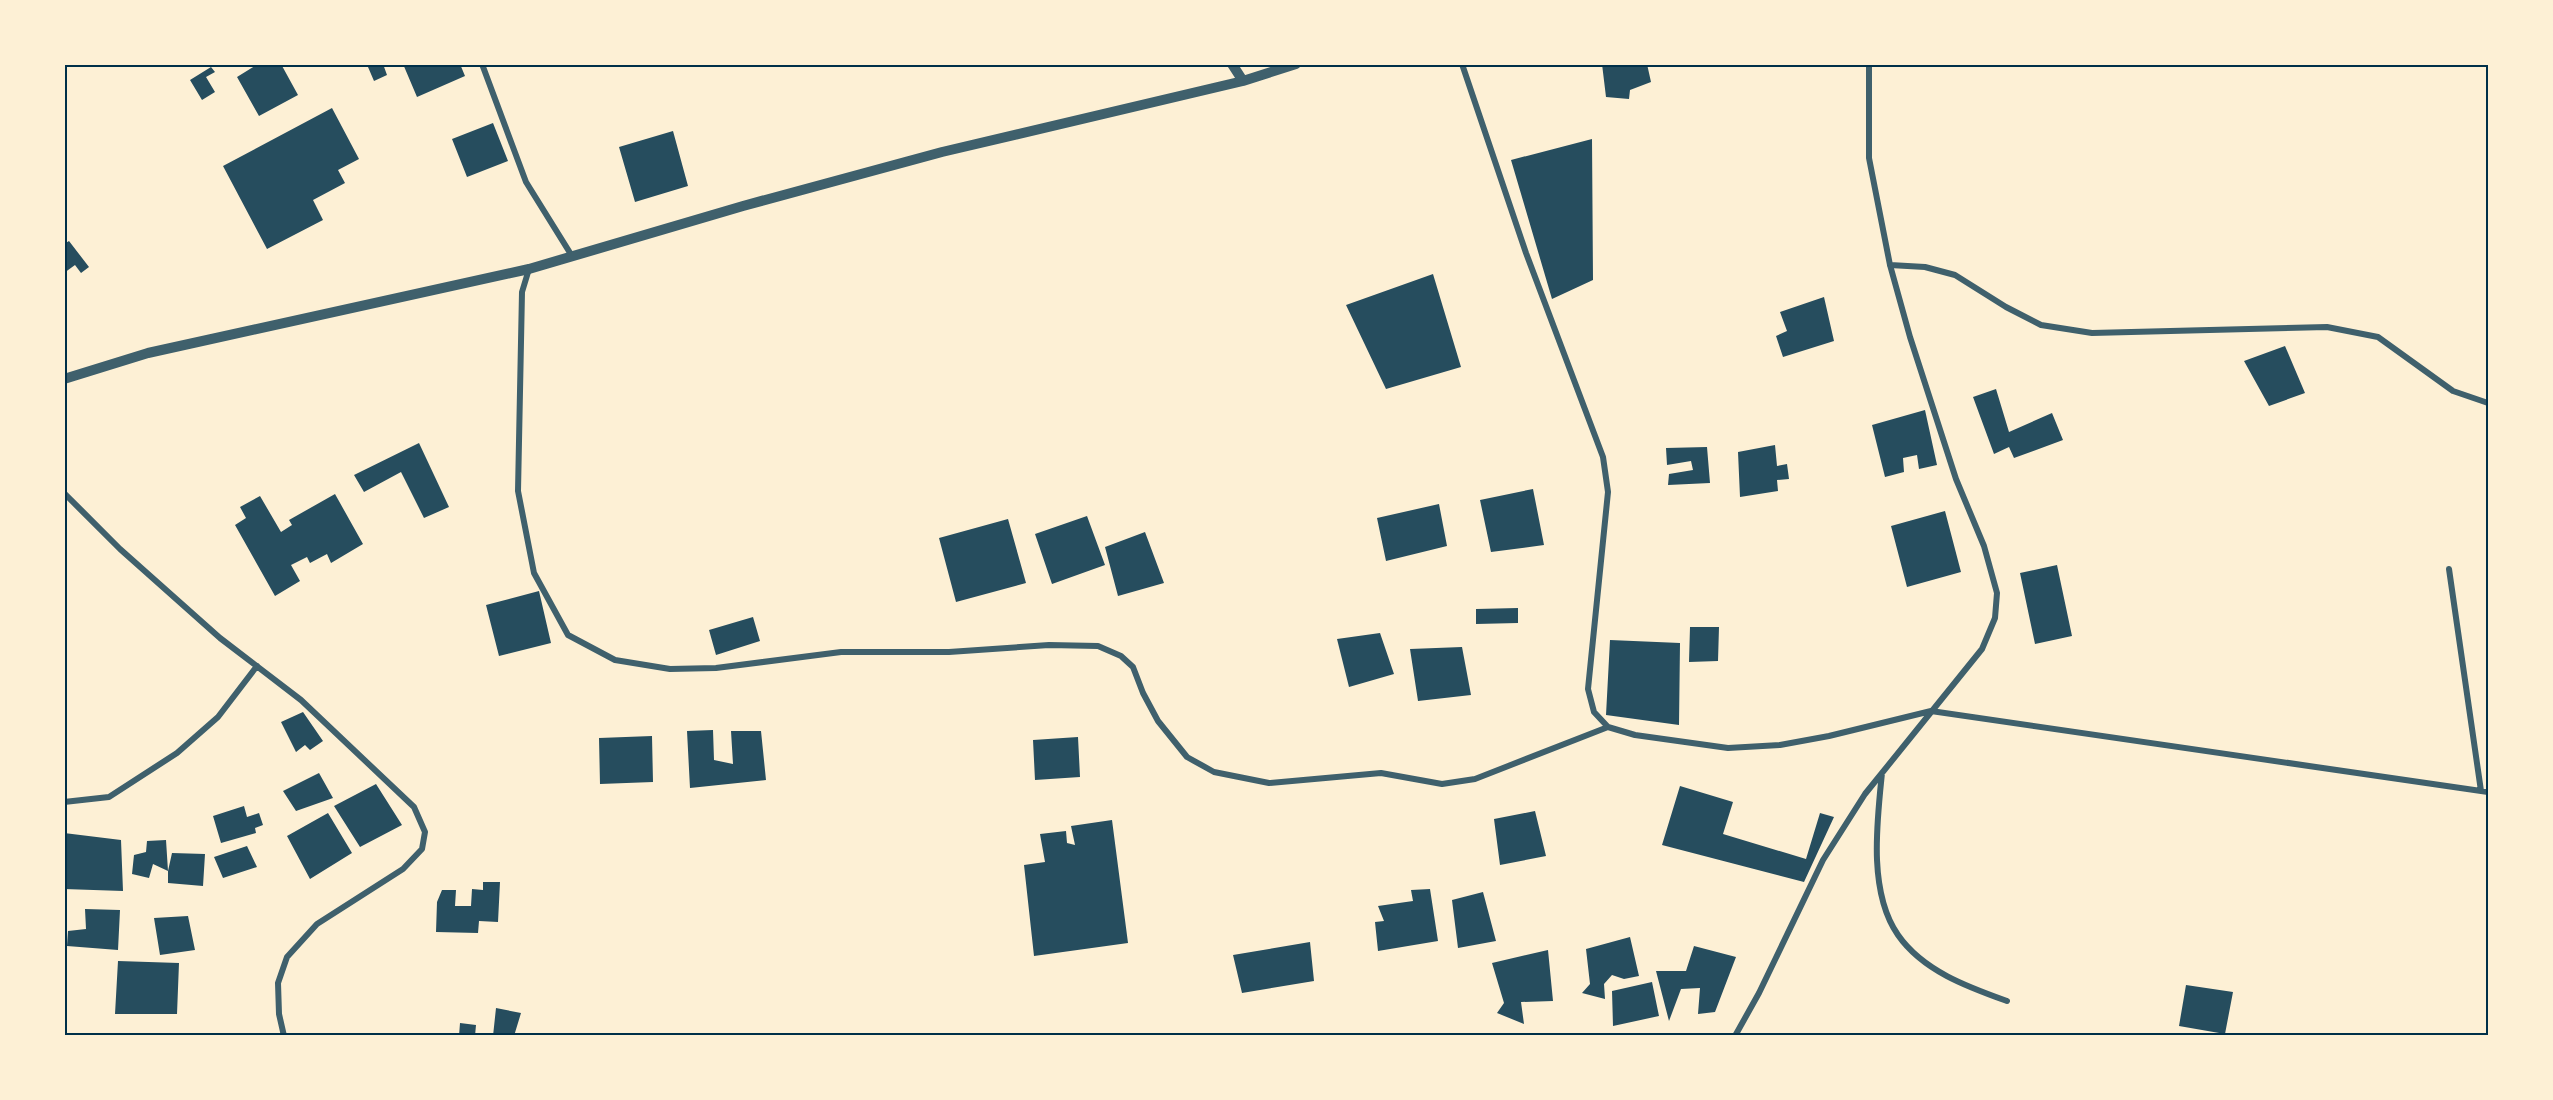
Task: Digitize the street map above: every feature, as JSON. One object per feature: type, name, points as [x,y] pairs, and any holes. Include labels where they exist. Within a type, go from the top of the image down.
[{"type":"street","points":[[482,64],[526,182],[573,256]]},
{"type":"street","points":[[1232,64],[1242,81]]},
{"type":"street","points":[[64,379],[148,353],[529,269],[743,206],[942,152],[1242,81],[1296,64]]},
{"type":"street","points":[[1462,64],[1526,253],[1603,457],[1608,492],[1588,689],[1594,712],[1608,727],[1635,735],[1728,748],[1780,745],[1829,736],[1931,711],[2488,792]]},
{"type":"street","points":[[1735,1035],[1759,993],[1823,860],[1865,794],[1982,650],[1995,618],[1997,593],[1984,546],[1952,468],[1910,338],[1890,265],[1869,158],[1869,64]]},
{"type":"street","points":[[1890,265],[1925,267],[1955,275],[2006,307],[2042,325],[2092,333],[2328,327],[2378,337],[2453,391],[2488,403]]},
{"type":"street","points":[[529,269],[522,292],[518,491],[534,573],[568,635],[615,660],[670,669],[705,669],[841,652],[949,652],[1049,645],[1098,646],[1122,656],[1133,667],[1143,693],[1158,721],[1187,757],[1214,772],[1269,783],[1381,772],[1442,784],[1475,779],[1608,727]]},
{"type":"street","points":[[64,493],[120,549],[220,638],[302,700],[414,807],[425,832],[422,849],[403,869],[317,924],[287,957],[278,983],[279,1014],[284,1035]]},
{"type":"street","points":[[2449,569],[2481,791]]},
{"type":"street","points":[[64,802],[109,797],[177,753],[218,717],[257,666]]},
{"type":"street","points":[[1882,772],[1875,836],[1882,899],[1898,935],[1923,960],[1961,984],[2007,1001]]},
{"type":"building","points":[[258,64],[281,64],[298,95],[259,116],[237,77]]},
{"type":"building","points":[[373,64],[383,64],[387,75],[374,81],[368,67]]},
{"type":"building","points":[[403,64],[460,64],[465,76],[417,97]]},
{"type":"building","points":[[1602,64],[1647,64],[1651,82],[1630,90],[1629,99],[1606,97]]},
{"type":"building","points":[[211,67],[215,72],[206,77],[215,92],[202,100],[190,80]]},
{"type":"building","points":[[332,108],[359,159],[338,170],[345,183],[313,200],[323,220],[267,249],[223,166]]},
{"type":"building","points":[[493,123],[508,161],[467,177],[452,139]]},
{"type":"building","points":[[673,131],[688,186],[635,202],[619,147]]},
{"type":"building","points":[[1592,139],[1593,280],[1552,299],[1511,160]]},
{"type":"building","points":[[69,241],[89,267],[81,273],[75,265],[64,273],[64,244]]},
{"type":"building","points":[[1433,274],[1461,367],[1386,389],[1346,305]]},
{"type":"building","points":[[1824,297],[1834,341],[1783,357],[1776,336],[1787,331],[1780,312]]},
{"type":"building","points":[[2285,346],[2305,393],[2269,406],[2244,361]]},
{"type":"building","points":[[1996,389],[2009,432],[2052,413],[2063,440],[2014,458],[2009,447],[1994,454],[1973,397]]},
{"type":"building","points":[[1925,410],[1937,465],[1919,469],[1917,455],[1903,458],[1904,472],[1885,477],[1872,425]]},
{"type":"building","points":[[419,443],[449,507],[424,518],[401,472],[364,492],[354,475]]},
{"type":"building","points":[[1775,445],[1777,466],[1787,464],[1789,479],[1777,480],[1778,491],[1740,497],[1738,452]]},
{"type":"building","points":[[1707,447],[1710,483],[1668,485],[1669,474],[1693,470],[1691,461],[1667,465],[1666,448]]},
{"type":"building","points":[[1533,489],[1544,545],[1491,552],[1480,500]]},
{"type":"building","points":[[335,494],[363,544],[331,563],[327,554],[310,563],[307,557],[291,565],[300,581],[275,596],[235,525],[246,518],[240,507],[260,496],[281,532],[292,525],[289,520]]},
{"type":"building","points":[[1439,504],[1447,546],[1386,561],[1377,518]]},
{"type":"building","points":[[1945,511],[1961,572],[1907,587],[1891,526]]},
{"type":"building","points":[[1087,516],[1105,565],[1052,584],[1035,534]]},
{"type":"building","points":[[1008,519],[1026,583],[956,602],[939,538]]},
{"type":"building","points":[[1145,532],[1164,583],[1118,596],[1105,547]]},
{"type":"building","points":[[2057,565],[2072,636],[2035,644],[2020,573]]},
{"type":"building","points":[[539,591],[551,643],[499,656],[486,605]]},
{"type":"building","points":[[1518,608],[1518,623],[1476,624],[1476,609]]},
{"type":"building","points":[[753,617],[760,641],[716,655],[709,630]]},
{"type":"building","points":[[1690,627],[1719,627],[1718,661],[1689,662]]},
{"type":"building","points":[[1380,633],[1394,674],[1349,687],[1337,639]]},
{"type":"building","points":[[1610,640],[1680,643],[1679,725],[1606,715]]},
{"type":"building","points":[[1462,647],[1471,695],[1418,701],[1410,649]]},
{"type":"building","points":[[303,712],[323,741],[310,750],[305,745],[296,752],[281,722]]},
{"type":"building","points":[[713,730],[714,760],[733,764],[731,731],[761,731],[766,780],[690,788],[687,731]]},
{"type":"building","points":[[652,736],[653,782],[600,784],[599,738]]},
{"type":"building","points":[[1078,737],[1080,777],[1035,780],[1033,740]]},
{"type":"building","points":[[319,773],[333,798],[296,811],[283,791]]},
{"type":"building","points":[[376,784],[402,825],[360,847],[334,806]]},
{"type":"building","points":[[1680,786],[1733,802],[1723,834],[1806,859],[1820,813],[1834,817],[1804,882],[1662,845]]},
{"type":"building","points":[[244,806],[247,817],[259,813],[263,825],[255,828],[256,833],[221,843],[213,816]]},
{"type":"building","points":[[1535,811],[1546,856],[1500,865],[1494,819]]},
{"type":"building","points":[[328,813],[352,853],[310,879],[287,836]]},
{"type":"building","points":[[1112,820],[1128,943],[1034,956],[1024,865],[1045,862],[1040,834],[1066,831],[1067,843],[1075,845],[1071,826]]},
{"type":"building","points":[[64,833],[121,840],[123,891],[64,889]]},
{"type":"building","points":[[166,840],[168,871],[153,864],[149,878],[132,874],[134,855],[146,852],[147,841]]},
{"type":"building","points":[[247,846],[257,867],[223,878],[214,857]]},
{"type":"building","points":[[172,853],[205,854],[203,886],[168,883]]},
{"type":"building","points":[[483,882],[500,882],[498,922],[479,921],[478,933],[436,932],[437,902],[442,890],[456,890],[455,906],[471,906],[472,889],[483,890]]},
{"type":"building","points":[[1430,889],[1438,941],[1378,951],[1375,922],[1384,921],[1378,906],[1413,901],[1411,890]]},
{"type":"building","points":[[1483,892],[1496,941],[1458,948],[1452,900]]},
{"type":"building","points":[[85,909],[120,910],[118,950],[67,946],[68,931],[86,929]]},
{"type":"building","points":[[188,916],[195,950],[160,955],[154,918]]},
{"type":"building","points":[[1630,937],[1639,976],[1624,979],[1612,975],[1604,984],[1605,999],[1582,993],[1590,984],[1586,949]]},
{"type":"building","points":[[1310,942],[1314,981],[1242,993],[1233,955]]},
{"type":"building","points":[[1694,946],[1736,957],[1715,1012],[1698,1014],[1700,988],[1681,989],[1669,1021],[1656,971],[1686,971]]},
{"type":"building","points":[[1548,950],[1553,1001],[1521,1002],[1524,1024],[1497,1013],[1504,1003],[1492,963]]},
{"type":"building","points":[[118,961],[179,963],[177,1014],[115,1014]]},
{"type":"building","points":[[1652,982],[1659,1016],[1613,1026],[1612,991]]},
{"type":"building","points":[[2186,985],[2233,992],[2225,1034],[2179,1026]]},
{"type":"building","points":[[496,1008],[521,1013],[514,1036],[493,1036]]},
{"type":"building","points":[[460,1023],[476,1025],[475,1036],[459,1036]]}]
